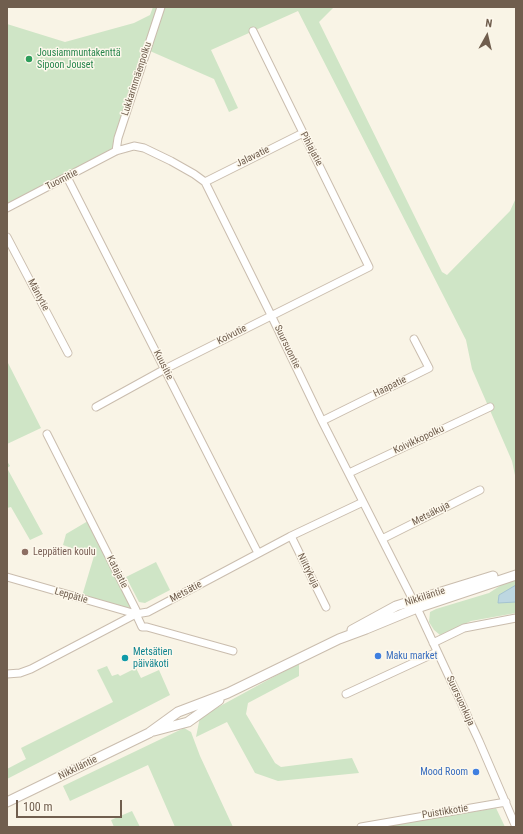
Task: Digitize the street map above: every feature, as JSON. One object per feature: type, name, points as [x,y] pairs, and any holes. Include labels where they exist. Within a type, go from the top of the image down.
[{"type":"street","name":"Lukkarinmäenpolku","points":[[116,151],[118,138],[161,7]]},
{"type":"street","name":"Pihlajatie","points":[[253,31],[369,267]]},
{"type":"street","name":"Jalavatie","points":[[205,182],[303,133]]},
{"type":"street","points":[[116,151],[134,146],[143,147],[194,174],[205,182]]},
{"type":"street","name":"Tuomitie","points":[[7,208],[116,151]]},
{"type":"street","name":"Kuusitie","points":[[67,177],[258,553]]},
{"type":"street","name":"Suursuontie","points":[[205,182],[362,502],[415,604]]},
{"type":"street","name":"Mäntytie","points":[[7,237],[68,353]]},
{"type":"street","name":"Koivutie","points":[[96,407],[165,369],[369,267]]},
{"type":"street","name":"Haapatie","points":[[322,421],[429,368],[414,339]]},
{"type":"street","name":"Koivikkopolku","points":[[348,473],[490,407]]},
{"type":"street","name":"Katajatie","points":[[47,434],[136,610],[136,614],[142,627],[147,627],[233,651]]},
{"type":"street","name":"Metsäkuja","points":[[382,539],[480,490]]},
{"type":"street","name":"Metsätie","points":[[7,674],[20,674],[31,669],[136,614],[148,612],[291,536],[362,502]]},
{"type":"street","name":"Niittykuja","points":[[291,536],[326,607]]},
{"type":"street","name":"Nikkiläntie","points":[[7,802],[148,733],[178,712],[228,693],[339,639],[366,629],[415,604],[516,569]]},
{"type":"street","name":"Nikkiläntie","points":[[415,604],[516,575]]},
{"type":"street","name":"Leppätie","points":[[7,577],[136,614]]},
{"type":"street","name":"Suursuonkuja","points":[[415,604],[479,741],[516,827]]},
{"type":"street","points":[[433,643],[464,628],[516,618]]},
{"type":"street","points":[[346,694],[437,652]]},
{"type":"street","name":"Nikkiläntie","points":[[148,733],[188,722],[228,693]]},
{"type":"street","name":"Puistikkotie","points":[[361,827],[506,802]]},
{"type":"green space","points":[[153,7],[334,7],[319,22],[442,272],[447,275],[510,211],[516,198],[516,480],[512,461],[472,369],[466,340],[298,11],[211,50],[238,108],[229,112],[214,79],[150,51],[116,148],[7,204],[7,24],[65,42],[134,23],[150,15]]},
{"type":"green space","points":[[7,361],[41,428],[7,444]]},
{"type":"green space","points":[[7,461],[10,466],[7,468]]},
{"type":"green space","points":[[7,468],[43,534],[30,540],[11,507],[7,508]]},
{"type":"green space","points":[[88,521],[133,607],[129,609],[82,596],[94,556],[63,545],[66,534]]},
{"type":"green space","points":[[156,562],[170,590],[145,603],[139,602],[126,577]]},
{"type":"green space","points":[[516,580],[516,613],[471,621],[440,635],[434,630],[429,622],[430,612],[436,609],[489,593],[506,582]]},
{"type":"green space","points":[[299,663],[299,676],[248,703],[246,714],[275,763],[281,767],[352,758],[359,773],[278,781],[255,773],[227,722],[196,737],[200,717]]},
{"type":"green space","points":[[107,666],[112,676],[118,674],[120,676],[136,668],[141,678],[159,670],[170,695],[7,779],[7,769],[26,759],[21,748],[113,702],[97,670]]},
{"type":"green space","points":[[184,728],[191,732],[200,756],[233,827],[175,827],[148,765],[70,801],[63,786]]},
{"type":"green space","points":[[496,808],[505,827],[379,827]]},
{"type":"green space","points":[[132,811],[140,827],[114,827],[111,820]]},
{"type":"water","points":[[516,585],[516,602],[498,603],[499,595]]},
{"type":"place","name":"Jousiammuntakenttä Sipoon Jouset","points":[[29,59]]},
{"type":"place","name":"Leppätien koulu","points":[[25,552]]},
{"type":"place","name":"Maku market","points":[[378,656]]},
{"type":"place","name":"Metsätien päiväkoti","points":[[125,658]]},
{"type":"place","name":"Mood Room","points":[[476,772]]}]
